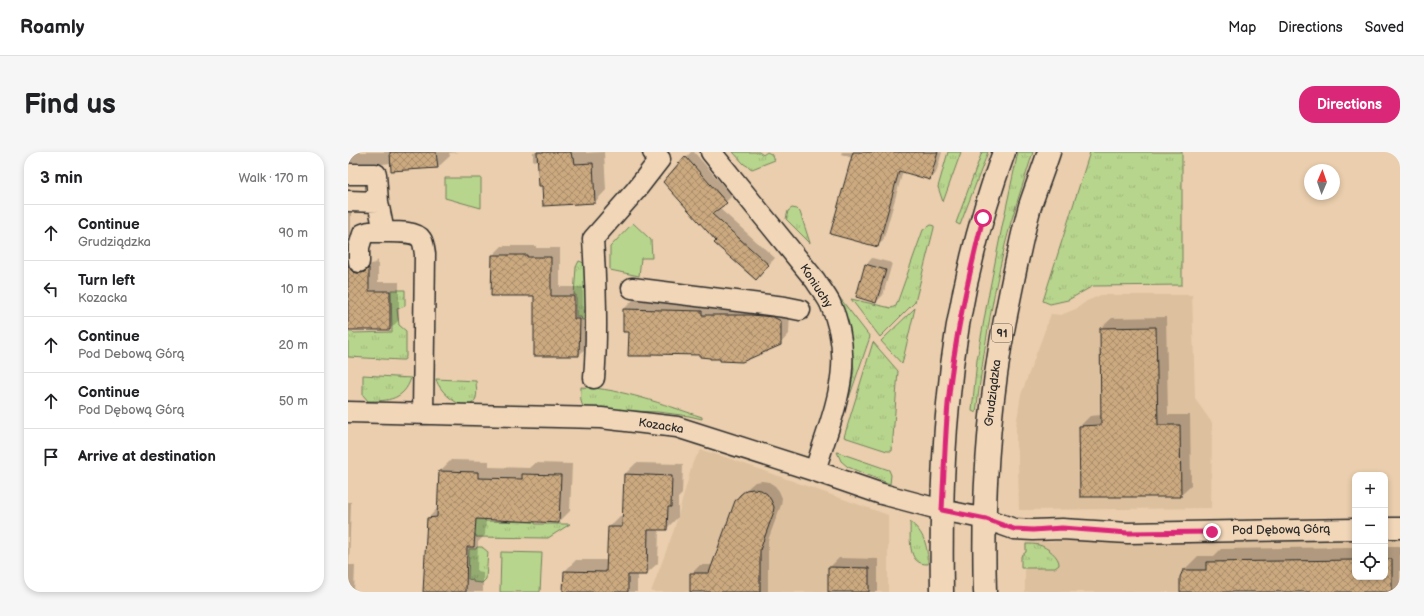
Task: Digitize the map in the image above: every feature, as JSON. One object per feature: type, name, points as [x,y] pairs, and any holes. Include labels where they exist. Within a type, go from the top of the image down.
[{"type":"main road","points":[[942,592],[942,510],[948,403],[961,312],[983,218],[1004,152]]},
{"type":"main road","name":"Grudziądzka","points":[[985,592],[986,468],[1000,342],[1018,253],[1030,206],[1049,152]]},
{"type":"street","name":"Koniuchy","points":[[711,152],[815,280],[829,302],[836,319],[841,336],[842,355],[840,388],[816,471]]},
{"type":"street","points":[[594,378],[596,360],[597,305],[593,239],[636,190],[660,154]]},
{"type":"street","points":[[348,174],[383,173],[378,202],[384,232]]},
{"type":"street","points":[[348,201],[378,202]]},
{"type":"street","points":[[359,262],[359,247],[363,234],[369,232],[413,234],[421,238],[424,245],[425,317],[423,414]]},
{"type":"street","points":[[632,288],[800,310]]},
{"type":"street","name":"Kozacka","points":[[348,412],[601,418],[677,427],[816,471],[882,494],[942,510],[986,519]]},
{"type":"street","name":"Pod Dębową Górą","points":[[986,519],[1014,529],[1033,530],[1062,528],[1128,533],[1352,529]]},
{"type":"street","points":[[1388,528],[1400,528]]},
{"type":"shaded area","points":[[1101,295],[1192,295],[1195,399],[1212,423],[1211,508],[1019,510],[1016,426],[1021,395],[1051,314],[1061,315],[1076,309],[1087,301]]},
{"type":"shaded area","points":[[701,450],[725,457],[888,515],[888,592],[651,592],[674,530],[693,462]]},
{"type":"shaded area","points":[[1400,524],[1400,592],[1025,592],[1025,543],[1352,527],[1352,580],[1388,580],[1388,525]]},
{"type":"green space","points":[[733,152],[759,152],[763,155],[767,152],[771,154],[775,160],[752,169],[744,164]]},
{"type":"green space","points":[[948,152],[961,152],[943,202],[938,187]]},
{"type":"green space","points":[[982,152],[988,152],[960,225],[956,223]]},
{"type":"green space","points":[[1018,152],[1033,152],[1011,222],[999,269],[986,340],[976,413],[972,411],[977,360],[987,303]]},
{"type":"green space","points":[[1090,152],[1182,152],[1182,285],[1093,286],[1068,300],[1050,304],[1043,301]]},
{"type":"green space","points":[[445,178],[481,178],[481,208],[445,198]]},
{"type":"green space","points":[[792,208],[797,209],[800,212],[810,243],[786,219],[788,211]]},
{"type":"green space","points":[[633,223],[651,240],[652,258],[641,258],[639,276],[610,270],[610,247]]},
{"type":"green space","points":[[931,225],[934,226],[934,228],[915,302],[880,337],[851,299],[891,308],[896,306],[923,230]]},
{"type":"green space","points":[[579,261],[586,265],[589,319],[582,320],[581,317],[576,317],[576,295],[574,295],[576,267]]},
{"type":"green space","points":[[833,289],[870,337],[849,398],[854,370],[851,338],[845,314]]},
{"type":"green space","points":[[391,290],[405,290],[405,306],[397,309],[399,325],[406,331],[406,357],[404,360],[401,360],[348,357],[348,332],[392,332]]},
{"type":"green space","points":[[915,308],[902,364],[881,341]]},
{"type":"green space","points":[[873,342],[898,371],[892,451],[887,451],[844,437]]},
{"type":"green space","points":[[363,375],[411,378],[408,385],[400,395],[389,400],[368,401],[363,395]]},
{"type":"green space","points":[[436,379],[476,381],[477,393],[475,400],[471,404],[459,404],[447,396]]},
{"type":"green space","points":[[581,387],[597,388],[627,394],[702,417],[702,419],[658,412],[585,409],[581,401]]},
{"type":"green space","points":[[837,452],[889,470],[891,475],[890,484],[848,467],[841,461]]},
{"type":"green space","points":[[470,516],[484,517],[485,521],[535,522],[535,524],[570,524],[548,538],[476,537],[476,535],[469,535]]},
{"type":"green space","points":[[910,522],[922,535],[926,546],[928,564],[921,563],[916,560],[913,555],[910,542]]},
{"type":"green space","points":[[1026,544],[1046,548],[1055,556],[1059,562],[1059,565],[1055,568],[1021,568],[1021,556],[1026,552]]},
{"type":"green space","points":[[477,547],[482,547],[488,552],[486,579],[482,583],[473,582],[473,580],[468,579],[469,549],[476,549]]},
{"type":"green space","points":[[501,552],[542,553],[540,592],[500,592]]},
{"type":"building","points":[[390,152],[436,152],[438,168],[391,171]]},
{"type":"building","points":[[537,152],[571,152],[575,164],[593,163],[595,203],[543,206],[542,186],[539,186]]},
{"type":"building","points":[[853,152],[938,152],[930,180],[899,171],[878,247],[830,234]]},
{"type":"building","points":[[685,156],[727,203],[712,214],[769,265],[756,280],[714,243],[716,241],[663,182]]},
{"type":"building","points":[[492,255],[551,257],[551,296],[574,296],[574,319],[580,319],[579,356],[534,356],[534,296],[491,296]]},
{"type":"building","points":[[865,264],[886,270],[876,303],[856,297]]},
{"type":"building","points":[[348,265],[353,272],[359,273],[364,272],[369,268],[369,291],[390,291],[390,330],[348,330]]},
{"type":"building","points":[[623,309],[702,311],[702,315],[751,315],[773,317],[781,321],[781,345],[742,362],[720,361],[720,359],[700,357],[700,355],[651,354],[651,356],[628,356],[629,332],[623,332]]},
{"type":"building","points":[[1156,327],[1158,425],[1180,425],[1181,497],[1080,497],[1079,426],[1101,425],[1100,328]]},
{"type":"building","points":[[439,471],[478,472],[478,478],[522,479],[522,474],[561,475],[559,523],[476,519],[474,547],[467,547],[466,592],[423,592],[427,518],[437,517]]},
{"type":"building","points":[[624,474],[672,476],[671,507],[668,507],[667,530],[648,530],[647,575],[628,575],[628,592],[563,592],[564,571],[606,572],[608,527],[622,527]]},
{"type":"building","points":[[746,490],[761,490],[767,494],[774,507],[773,514],[760,550],[760,592],[690,592],[690,573],[709,573],[735,501]]},
{"type":"building","points":[[1388,559],[1392,559],[1392,592],[1180,592],[1180,577],[1183,570],[1206,570],[1206,562],[1352,560],[1352,580],[1388,580]]},
{"type":"building","points":[[828,567],[869,568],[869,592],[828,592]]},
{"type":"route","points":[[983,218],[969,273],[952,365],[946,426],[942,510],[986,519],[1014,529],[1033,530],[1062,528],[1128,533],[1212,532]]}]
